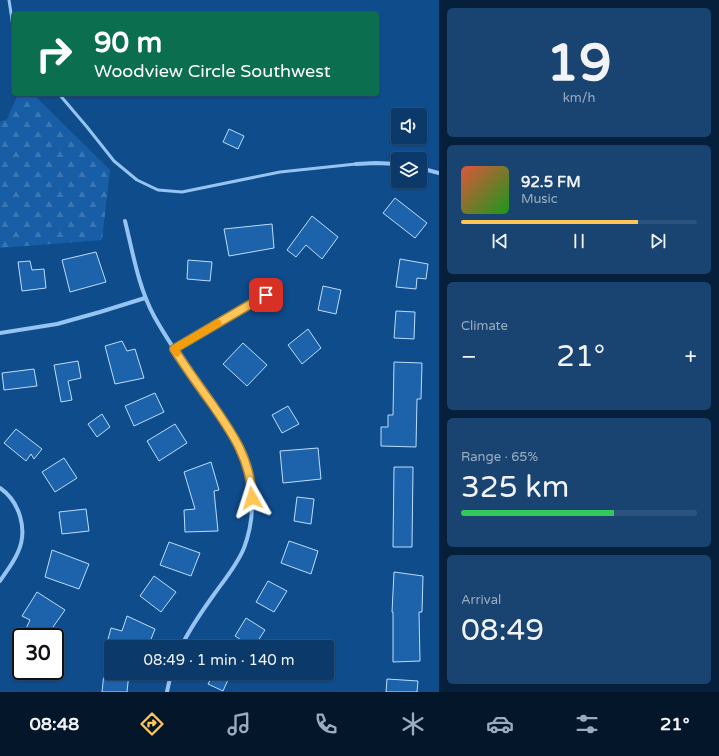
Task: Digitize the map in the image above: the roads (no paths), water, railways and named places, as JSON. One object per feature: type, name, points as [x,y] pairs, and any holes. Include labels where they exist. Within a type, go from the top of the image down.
[{"type":"street","points":[[356,164],[391,164]]},
{"type":"street","points":[[427,170],[439,173]]},
{"type":"street","points":[[125,221],[138,278],[145,298],[174,349],[232,432],[241,448],[248,467],[252,488],[252,515],[250,528],[244,547],[234,566],[189,630],[184,640]]},
{"type":"street","points":[[174,349],[266,295]]},
{"type":"street","points":[[0,333],[57,324],[145,298]]},
{"type":"street","points":[[0,488],[13,501],[19,512],[22,524],[22,538],[18,551],[0,581]]},
{"type":"street","points":[[167,692],[170,680]]},
{"type":"lane","points":[[9,0],[12,20]]},
{"type":"lane","points":[[61,96],[114,161],[137,180],[158,190],[182,192],[280,172],[356,164]]}]
